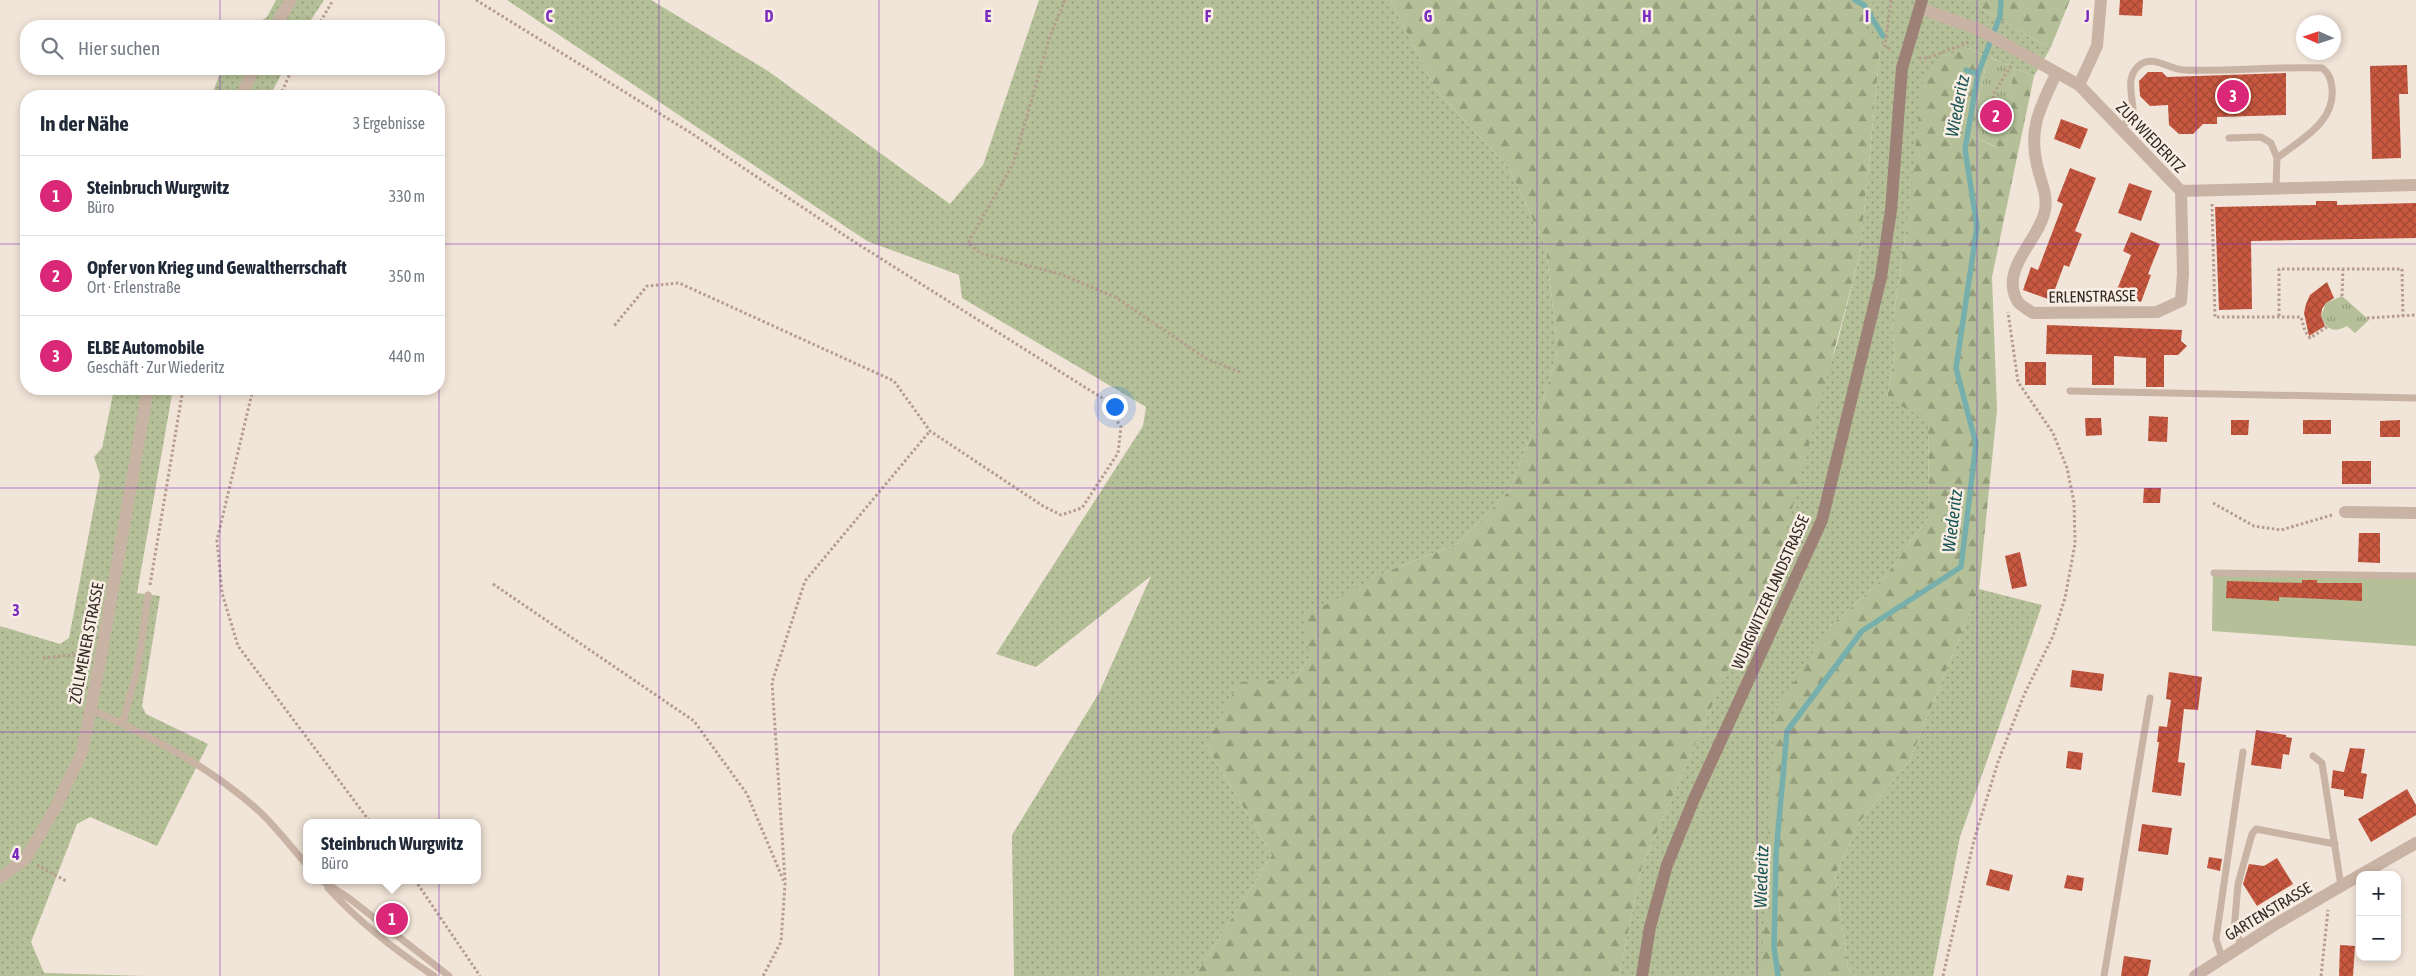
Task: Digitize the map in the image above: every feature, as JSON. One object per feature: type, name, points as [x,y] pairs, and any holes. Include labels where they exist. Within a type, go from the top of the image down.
[{"type":"main road","name":"WURGWITZER LANDSTRASSE","points":[[1642,976],[1650,927],[1667,865],[1694,799],[1822,520],[1881,277],[1891,210],[1902,68],[1921,4]]},
{"type":"street","points":[[279,20],[291,0]]},
{"type":"street","points":[[2079,85],[2097,46],[2101,0]]},
{"type":"street","name":"ZUR WIEDERITZ","points":[[1921,4],[1978,29],[2009,45],[2056,74],[2079,85],[2181,191],[2416,186]]},
{"type":"street","name":"ERLENSTRASSE","points":[[2056,74],[2037,113],[2033,143],[2045,192],[2045,210],[2040,227],[2019,259],[2014,288],[2018,302],[2033,313],[2157,312],[2180,301],[2182,274],[2181,191]]},
{"type":"street","points":[[244,90],[251,75]]},
{"type":"street","name":"ZÖLLMENER STRASSE","points":[[0,878],[26,858],[56,807],[82,752],[99,667],[147,395]]},
{"type":"street","points":[[2344,512],[2416,513]]},
{"type":"street","name":"GARTENSTRASSE","points":[[2367,871],[2416,843]]},
{"type":"street","name":"GARTENSTRASSE","points":[[2195,976],[2356,877]]},
{"type":"lane","points":[[2121,128],[2133,114],[2131,78],[2136,69],[2147,62],[2156,62],[2183,70],[2322,68],[2331,79],[2333,90],[2330,109],[2320,124],[2277,158]]},
{"type":"lane","points":[[2229,138],[2267,139],[2274,148],[2277,158],[2276,189]]},
{"type":"lane","points":[[2070,391],[2416,398]]},
{"type":"lane","points":[[2214,573],[2416,576]]},
{"type":"lane","points":[[123,723],[138,665],[148,595]]},
{"type":"lane","points":[[2104,976],[2150,698]]},
{"type":"lane","points":[[90,709],[123,723],[198,765],[259,811],[303,860]]},
{"type":"lane","points":[[2222,958],[2216,939],[2242,752]]},
{"type":"lane","points":[[2313,756],[2322,763],[2334,844],[2336,889]]},
{"type":"lane","points":[[2242,946],[2234,930],[2238,884],[2252,834],[2256,829],[2334,844]]},
{"type":"lane","points":[[325,884],[344,906],[406,958],[434,976]]},
{"type":"lane","points":[[327,884],[350,899],[449,976]]},
{"type":"path","points":[[321,20],[333,0]]},
{"type":"path","points":[[476,0],[692,133],[853,241],[1102,398],[1121,427],[1118,453],[1082,508],[1061,514],[1043,506],[930,431],[894,381],[678,283],[647,286],[614,326]]},
{"type":"path","points":[[1065,0],[1050,36],[1013,164],[968,243],[980,253],[1060,274],[1115,297],[1207,359],[1240,372]]},
{"type":"path","points":[[1891,0],[1885,46],[1893,51]]},
{"type":"path","points":[[1918,58],[1928,58],[1972,41]]},
{"type":"path","points":[[1988,123],[1994,93],[2013,62]]},
{"type":"path","points":[[283,90],[289,75]]},
{"type":"path","points":[[2212,191],[2215,317],[2302,317],[2305,331],[2310,338],[2327,327]]},
{"type":"path","points":[[2279,316],[2279,269],[2402,269],[2403,316]]},
{"type":"path","points":[[2342,296],[2343,269]]},
{"type":"path","points":[[1943,976],[1974,840],[1998,762],[2024,695],[2053,636],[2066,598],[2074,544],[2074,502],[2067,468],[2053,433],[2018,382],[2007,307]]},
{"type":"path","points":[[2367,318],[2416,315]]},
{"type":"path","points":[[148,595],[182,395]]},
{"type":"path","points":[[252,395],[217,540],[222,593],[238,646],[368,819]]},
{"type":"path","points":[[762,976],[781,942],[785,884],[772,682],[805,581],[930,431]]},
{"type":"path","points":[[2213,503],[2254,526],[2281,530],[2344,512]]},
{"type":"path","points":[[493,584],[694,721],[747,794],[785,884]]},
{"type":"path","points":[[42,658],[74,655],[99,667]]},
{"type":"path","points":[[26,858],[66,881]]},
{"type":"path","points":[[417,884],[480,976]]},
{"type":"path","points":[[2320,976],[2336,889]]},
{"type":"green space","points":[[276,0],[324,0],[311,20],[262,20],[267,17]]},
{"type":"green space","points":[[507,0],[651,0],[768,71],[950,204],[983,165],[1039,0],[1390,0],[1437,91],[1509,168],[1546,248],[1558,351],[1536,422],[1509,491],[1459,543],[1386,572],[1310,658],[1295,679],[1206,745],[1272,855],[1195,976],[1014,976],[1012,835],[1099,693],[1151,576],[1036,667],[996,654],[1143,426],[1146,407],[962,298],[959,275],[867,241]]},
{"type":"green space","points":[[1390,0],[1873,0],[1866,28],[1880,50],[1860,254],[1782,546],[1642,866],[1619,976],[1195,976],[1272,855],[1206,745],[1239,682],[1295,679],[1310,658],[1303,617],[1386,572],[1459,543],[1509,491],[1536,422],[1558,351],[1546,248],[1509,168],[1437,91]]},
{"type":"green space","points":[[1873,0],[1968,0],[2050,49],[2034,76],[1965,47],[1907,226],[1892,326],[1895,353],[1887,398],[1928,419],[1929,517],[1883,579],[1830,626],[1761,976],[1619,976],[1642,866],[1715,699],[1837,344],[1860,254],[1880,51],[1865,28]]},
{"type":"green space","points":[[1968,0],[2070,0],[2050,49]]},
{"type":"green space","points":[[1965,47],[1988,57],[1970,135],[1996,147],[2015,68],[2034,76],[1992,277],[1997,410],[1979,589],[1910,760],[1861,820],[1835,875],[1848,967],[1855,976],[1761,976],[1775,712],[1830,626],[1883,579],[1929,517],[1928,420],[1887,399],[1895,353],[1892,326],[1907,226],[1923,77],[1936,61]]},
{"type":"green space","points":[[1988,57],[2015,68],[1997,147],[1970,135]]},
{"type":"green space","points":[[220,75],[281,75],[273,90],[213,90]]},
{"type":"green space","points":[[2342,296],[2369,320],[2355,333],[2347,326],[2334,330],[2331,329],[2325,324],[2321,316],[2326,303]]},
{"type":"green space","points":[[113,395],[172,395],[137,593],[160,596],[142,706],[146,714],[208,744],[157,846],[90,817],[77,824],[31,942],[44,973],[144,976],[0,976],[0,626],[60,644],[69,638],[100,475],[94,457],[102,448]]},
{"type":"green space","points":[[2213,572],[2416,574],[2416,646],[2212,631]]},
{"type":"green space","points":[[1979,589],[2042,605],[1960,837],[1933,976],[1855,976],[1848,967],[1835,875],[1861,820],[1910,760]]},
{"type":"building","points":[[2120,0],[2143,0],[2142,16],[2119,15]]},
{"type":"building","points":[[2407,65],[2408,94],[2399,94],[2401,158],[2372,159],[2370,66]]},
{"type":"building","points":[[2148,72],[2162,72],[2167,77],[2286,73],[2286,115],[2217,117],[2217,124],[2203,124],[2193,134],[2179,134],[2169,125],[2168,105],[2150,106],[2140,96],[2139,81]]},
{"type":"building","points":[[2061,119],[2088,129],[2080,149],[2054,139]]},
{"type":"building","points":[[2070,168],[2096,178],[2075,231],[2082,234],[2069,267],[2064,265],[2051,300],[2023,290],[2031,267],[2038,270],[2063,204],[2057,201]]},
{"type":"building","points":[[2129,183],[2152,191],[2141,221],[2118,213]]},
{"type":"building","points":[[2316,201],[2337,201],[2337,205],[2416,203],[2416,238],[2251,241],[2252,309],[2219,310],[2215,207],[2316,205]]},
{"type":"building","points":[[2131,232],[2160,244],[2148,274],[2151,275],[2141,302],[2116,292],[2131,255],[2123,251]]},
{"type":"building","points":[[2327,282],[2334,298],[2326,303],[2322,309],[2321,316],[2325,326],[2309,336],[2304,313],[2306,304],[2310,295]]},
{"type":"building","points":[[2047,325],[2182,330],[2181,341],[2187,346],[2178,355],[2164,355],[2164,387],[2146,387],[2146,358],[2114,356],[2114,385],[2092,385],[2092,355],[2046,354]]},
{"type":"building","points":[[2025,362],[2046,362],[2046,385],[2025,385]]},
{"type":"building","points":[[2149,416],[2168,417],[2167,442],[2148,441]]},
{"type":"building","points":[[2085,418],[2101,418],[2102,435],[2086,436]]},
{"type":"building","points":[[2231,420],[2249,420],[2248,435],[2231,435]]},
{"type":"building","points":[[2303,420],[2331,420],[2331,434],[2303,434]]},
{"type":"building","points":[[2400,420],[2400,437],[2380,437],[2380,421]]},
{"type":"building","points":[[2342,461],[2371,461],[2371,484],[2342,484]]},
{"type":"building","points":[[2144,488],[2161,488],[2160,503],[2143,503]]},
{"type":"building","points":[[2359,533],[2380,533],[2380,563],[2358,562]]},
{"type":"building","points":[[2020,552],[2027,586],[2012,589],[2005,556]]},
{"type":"building","points":[[2302,580],[2317,580],[2317,583],[2362,583],[2362,601],[2279,597],[2279,601],[2226,598],[2227,581],[2302,583]]},
{"type":"building","points":[[2072,670],[2104,674],[2102,691],[2070,687]]},
{"type":"building","points":[[2169,672],[2202,677],[2198,710],[2184,709],[2178,762],[2185,763],[2181,796],[2152,792],[2159,742],[2157,742],[2159,726],[2167,727],[2171,700],[2166,699]]},
{"type":"building","points":[[2256,730],[2286,735],[2286,737],[2292,738],[2289,755],[2283,754],[2281,769],[2251,765]]},
{"type":"building","points":[[2350,748],[2365,749],[2361,773],[2367,774],[2363,799],[2344,796],[2344,790],[2331,788],[2333,770],[2344,772]]},
{"type":"building","points":[[2068,751],[2083,753],[2081,770],[2066,768]]},
{"type":"building","points":[[2407,789],[2416,805],[2416,815],[2371,842],[2358,819]]},
{"type":"building","points":[[2142,824],[2172,828],[2168,855],[2138,851]]},
{"type":"building","points":[[2209,857],[2222,859],[2220,871],[2207,868]]},
{"type":"building","points":[[2277,858],[2293,884],[2257,906],[2243,884],[2249,864],[2264,866]]},
{"type":"building","points":[[1990,869],[2013,875],[2009,891],[1986,885]]},
{"type":"building","points":[[2067,875],[2084,878],[2082,891],[2064,888]]},
{"type":"building","points":[[2340,945],[2355,946],[2353,976],[2339,976]]},
{"type":"building","points":[[2124,956],[2151,960],[2148,976],[2121,976]]},
{"type":"waterway","points":[[1855,0],[1864,5],[1883,36]]},
{"type":"waterway","name":"Wiederitz","points":[[1778,976],[1774,947],[1776,854],[1787,731],[1862,631],[1961,567],[1976,444],[1956,368],[1977,227],[1965,149],[1978,74],[2000,16],[2001,0]]},
{"type":"waterway","points":[[1966,70],[1978,74]]},
{"type":"place","name":"ELBE Automobile","points":[[2233,96]]},
{"type":"place","name":"Opfer von Krieg und Gewaltherrschaft","points":[[1996,116]]},
{"type":"place","name":"Steinbruch Wurgwitz","points":[[392,919]]}]
